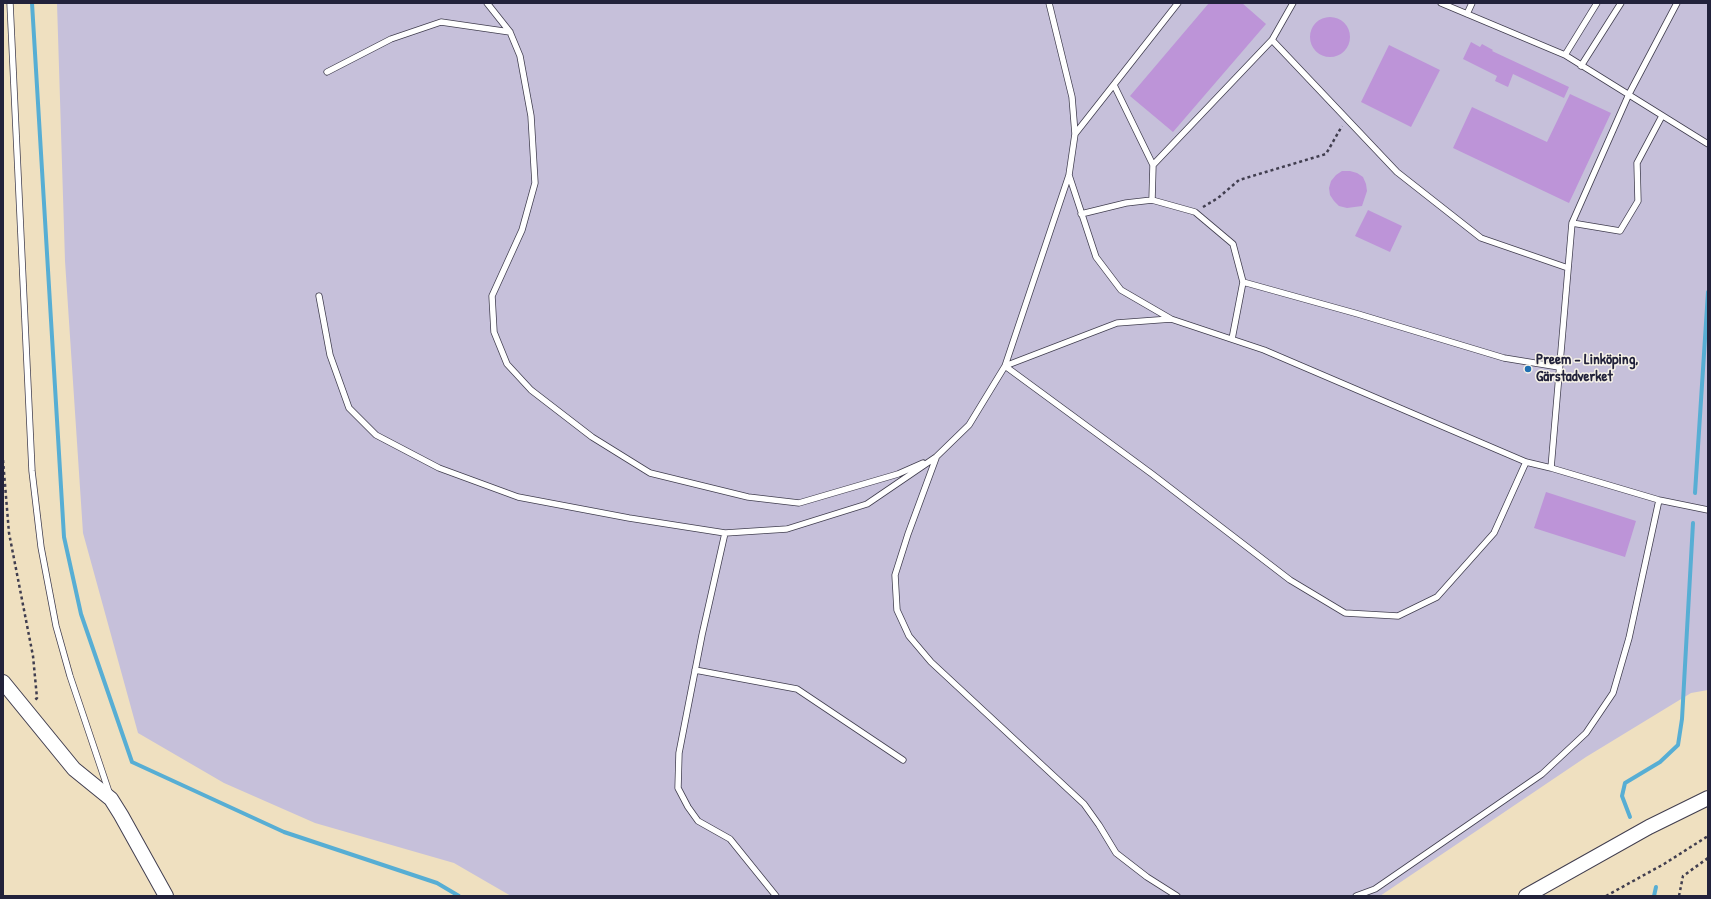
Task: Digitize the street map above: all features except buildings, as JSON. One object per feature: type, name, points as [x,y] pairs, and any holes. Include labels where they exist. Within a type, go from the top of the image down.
[{"type":"street","points":[[3,682],[74,769],[111,799],[166,896]]},
{"type":"street","points":[[1526,896],[1649,827],[1708,798]]},
{"type":"lane","points":[[10,3],[32,471],[41,547],[56,626],[70,676],[91,742],[107,782],[111,799]]},
{"type":"lane","points":[[487,3],[510,32],[520,56],[531,116],[535,183],[522,230],[492,296],[494,332],[507,364],[531,390],[592,436],[650,472],[748,497],[798,503],[898,474],[936,457]]},
{"type":"lane","points":[[319,296],[330,355],[349,408],[376,434],[439,468],[518,497],[630,518],[725,533],[787,529],[867,504],[936,457],[969,425],[1005,366],[1068,175],[1075,134],[1072,96],[1049,3]]},
{"type":"lane","points":[[1075,134],[1178,3]]},
{"type":"lane","points":[[1153,165],[1272,40],[1293,3]]},
{"type":"lane","points":[[1442,3],[1565,55],[1708,144]]},
{"type":"lane","points":[[1467,14],[1472,3]]},
{"type":"lane","points":[[1565,55],[1597,3]]},
{"type":"lane","points":[[1581,66],[1621,3]]},
{"type":"lane","points":[[1551,468],[1572,223],[1629,94],[1677,3]]},
{"type":"lane","points":[[327,72],[391,39],[441,22],[510,32]]},
{"type":"lane","points":[[1272,40],[1397,172],[1481,238],[1568,268]]},
{"type":"lane","points":[[1114,85],[1153,165],[1152,200]]},
{"type":"lane","points":[[1572,223],[1620,231],[1638,201],[1637,164],[1662,116]]},
{"type":"lane","points":[[1068,175],[1096,257],[1121,290],[1171,319],[1264,350],[1526,462],[1659,500],[1708,510]]},
{"type":"lane","points":[[1081,214],[1126,203],[1152,200],[1195,212],[1233,244],[1243,282],[1232,339]]},
{"type":"lane","points":[[1243,282],[1358,314],[1504,358],[1559,367]]},
{"type":"lane","points":[[1005,366],[1117,323],[1171,319]]},
{"type":"lane","points":[[1005,366],[1152,474],[1290,580],[1345,613],[1398,616],[1437,597],[1494,533],[1526,462]]},
{"type":"lane","points":[[936,457],[895,575],[897,610],[909,636],[931,662],[1084,804],[1116,853],[1147,877],[1177,896]]},
{"type":"lane","points":[[1356,896],[1375,889],[1542,774],[1586,733],[1613,693],[1629,638],[1659,500]]},
{"type":"lane","points":[[725,533],[695,670],[679,753],[678,788],[688,807],[698,821],[730,839],[776,896]]},
{"type":"lane","points":[[695,670],[797,689],[903,760]]},
{"type":"path","points":[[1195,212],[1218,198],[1239,180],[1326,154],[1346,118]]},
{"type":"path","points":[[3,460],[10,533],[32,656],[37,698],[25,710]]},
{"type":"path","points":[[1606,896],[1664,864],[1708,836]]},
{"type":"path","points":[[1679,896],[1684,876],[1708,858]]},
{"type":"shaded area","points":[[57,3],[1708,3],[1708,690],[1691,693],[1586,757],[1380,896],[511,896],[454,863],[315,823],[224,783],[138,733],[83,533],[65,261]]},
{"type":"waterway","points":[[32,3],[64,537],[81,614],[132,762],[284,832],[437,883],[459,896]]},
{"type":"waterway","points":[[1695,493],[1708,292]]},
{"type":"waterway","points":[[1630,817],[1622,796],[1625,783],[1660,762],[1678,745],[1682,719],[1693,523]]},
{"type":"waterway","points":[[1654,896],[1656,887]]},
{"type":"place","name":"Preem - Linköping, Gärstadverket","points":[[1528,369]]}]
